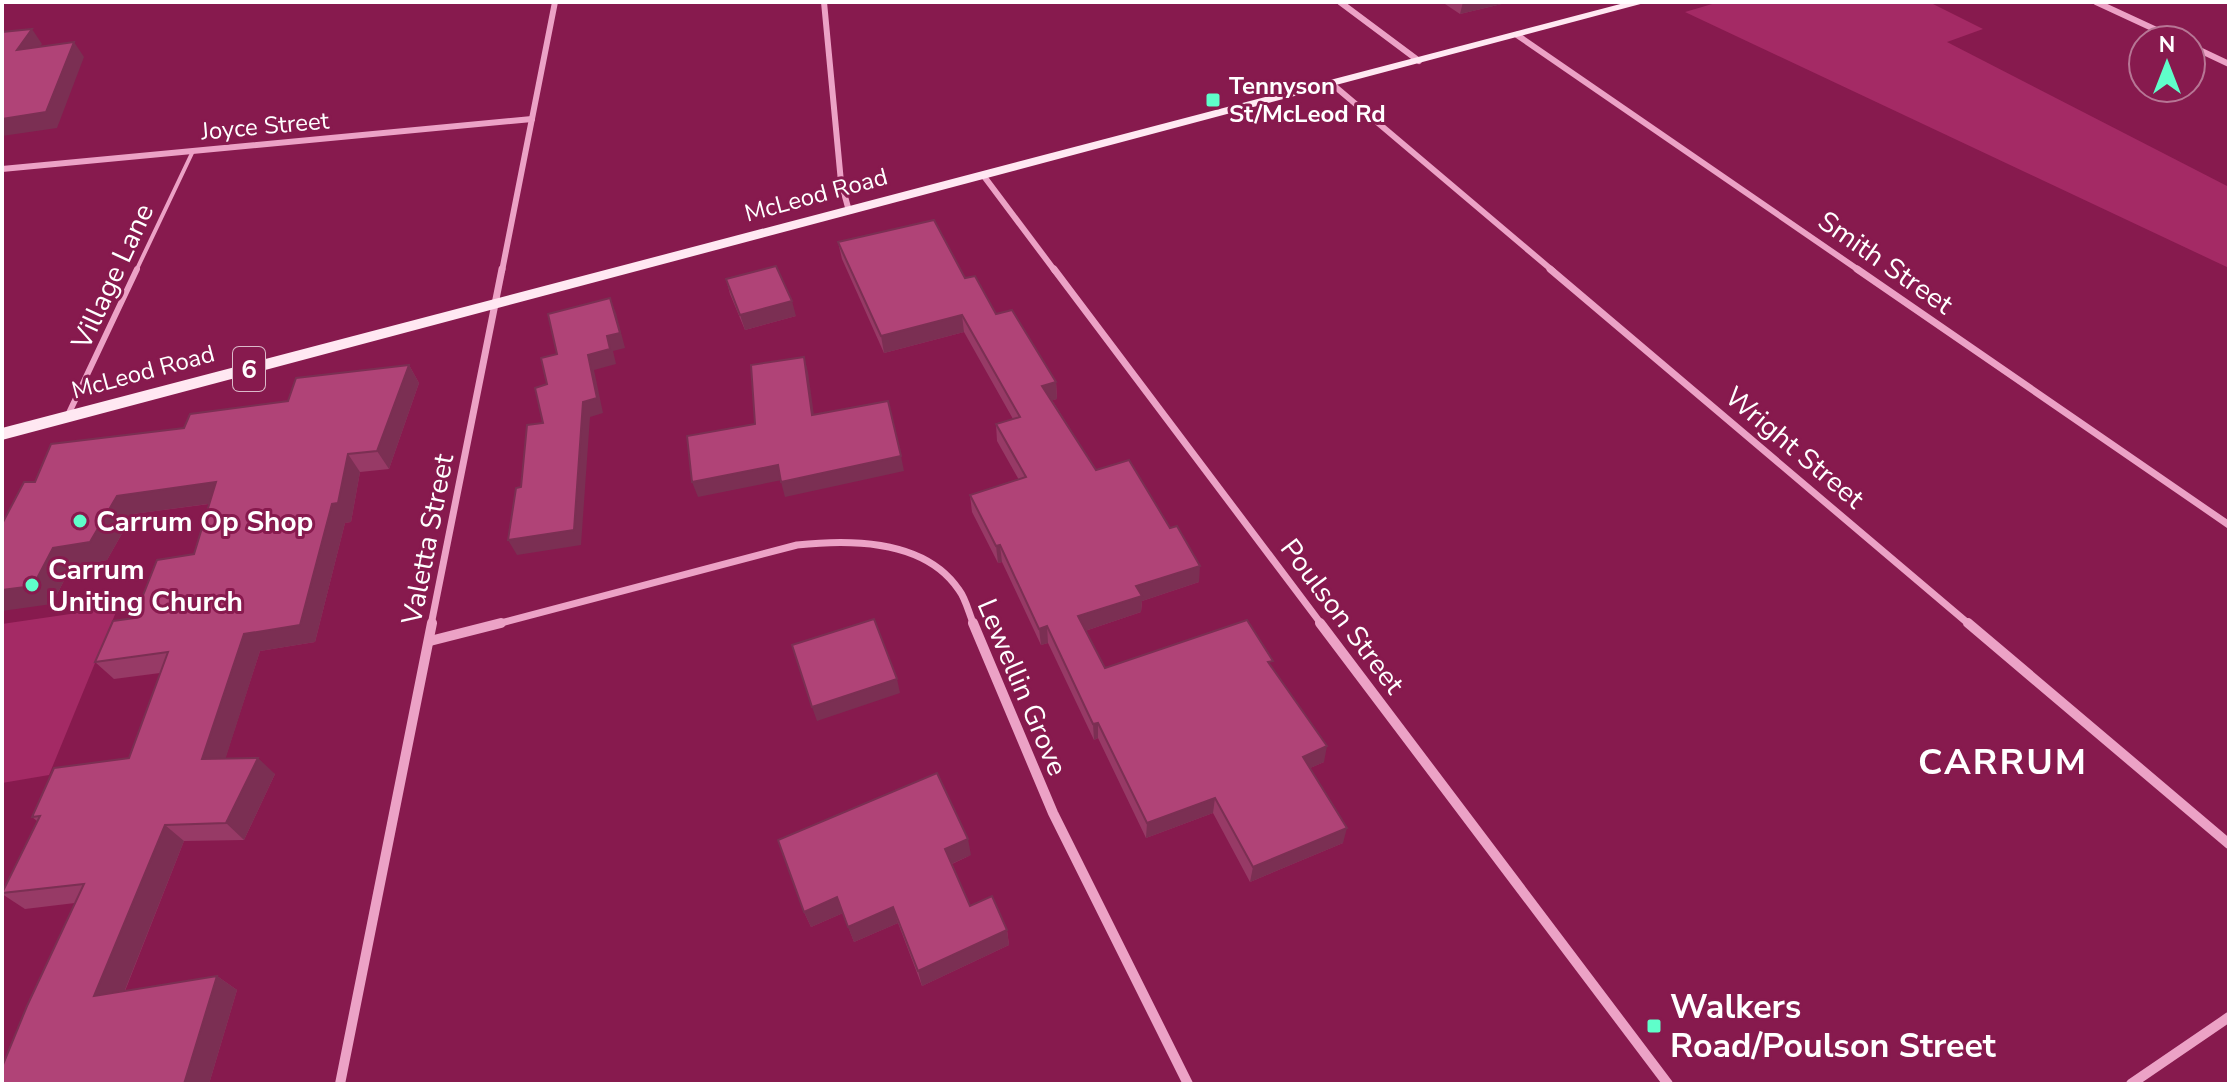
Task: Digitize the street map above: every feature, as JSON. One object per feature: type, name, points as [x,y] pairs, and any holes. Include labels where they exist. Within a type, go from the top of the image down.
[{"type":"main road","name":"McLeod Road","points":[[2,434],[1642,2]]},
{"type":"street","name":"Valetta Street","points":[[340,1084],[555,2]]},
{"type":"street","points":[[824,2],[841,182],[849,211]]},
{"type":"street","points":[[1340,2],[1419,61]]},
{"type":"street","points":[[2096,2],[2143,24]]},
{"type":"street","name":"Smith Street","points":[[1517,35],[2229,525]]},
{"type":"street","points":[[2207,54],[2229,64]]},
{"type":"street","name":"Wright Street","points":[[1332,84],[2229,844]]},
{"type":"street","name":"Joyce Street","points":[[2,169],[532,119]]},
{"type":"street","name":"Poulson Street","points":[[983,175],[1668,1084]]},
{"type":"street","name":"Lewellin Grove","points":[[430,641],[797,545],[842,540],[882,544],[928,561],[959,589],[1053,813],[1188,1084]]},
{"type":"street","points":[[2131,1084],[2229,1017]]},
{"type":"lane","name":"Village Lane","points":[[67,417],[193,151]]},
{"type":"shaded area","points":[[1719,2],[1929,2],[1983,29],[1947,42],[2229,187],[2229,268],[1685,12]]},
{"type":"shaded area","points":[[118,607],[49,775],[2,783],[2,624]]},
{"type":"building","points":[[32,29],[17,50],[74,42],[46,112],[2,119],[2,32]]},
{"type":"building","points":[[934,220],[965,278],[975,276],[996,314],[1012,310],[1056,382],[1042,386],[1096,470],[1129,460],[1170,528],[1177,526],[1200,566],[1136,586],[1142,596],[1078,616],[1105,668],[1247,620],[1273,661],[1268,662],[1327,746],[1303,757],[1347,828],[1253,867],[1215,798],[1147,823],[1098,723],[1093,724],[1047,626],[1039,629],[1000,545],[996,546],[970,495],[1026,477],[996,424],[1020,417],[962,315],[881,336],[838,242]]},
{"type":"building","points":[[776,266],[792,301],[740,315],[726,279]]},
{"type":"building","points":[[610,298],[620,333],[607,336],[610,349],[588,355],[597,398],[583,402],[574,530],[508,540],[516,488],[521,487],[527,425],[543,423],[535,388],[547,384],[541,358],[557,354],[548,314]]},
{"type":"building","points":[[804,357],[812,415],[888,401],[901,456],[781,482],[778,465],[692,482],[687,436],[755,424],[751,365]]},
{"type":"building","points":[[409,365],[377,451],[348,454],[338,503],[332,504],[300,625],[244,634],[202,759],[258,758],[226,823],[165,825],[94,996],[217,976],[184,1084],[2,1084],[2,1067],[27,1006],[84,884],[2,893],[40,816],[32,817],[54,768],[129,758],[168,652],[95,662],[113,621],[134,618],[157,560],[194,554],[216,482],[117,496],[90,542],[53,548],[33,586],[2,590],[2,524],[24,482],[35,482],[51,444],[184,428],[190,414],[288,401],[296,378]]},
{"type":"building","points":[[874,619],[897,679],[812,707],[792,645]]},
{"type":"building","points":[[937,773],[968,839],[945,849],[970,906],[992,896],[1007,930],[918,971],[893,907],[848,927],[837,897],[804,912],[778,840]]},
{"type":"place","name":"Tennyson St/McLeod Rd","points":[[1213,100]]},
{"type":"place","name":"Carrum Op Shop","points":[[80,521]]},
{"type":"place","name":"Carrum Uniting Church","points":[[32,585]]},
{"type":"place","name":"Walkers Road/Poulson Street","points":[[1654,1026]]},
{"type":"district","name":"CARRUM","points":[[2003,761]]}]
